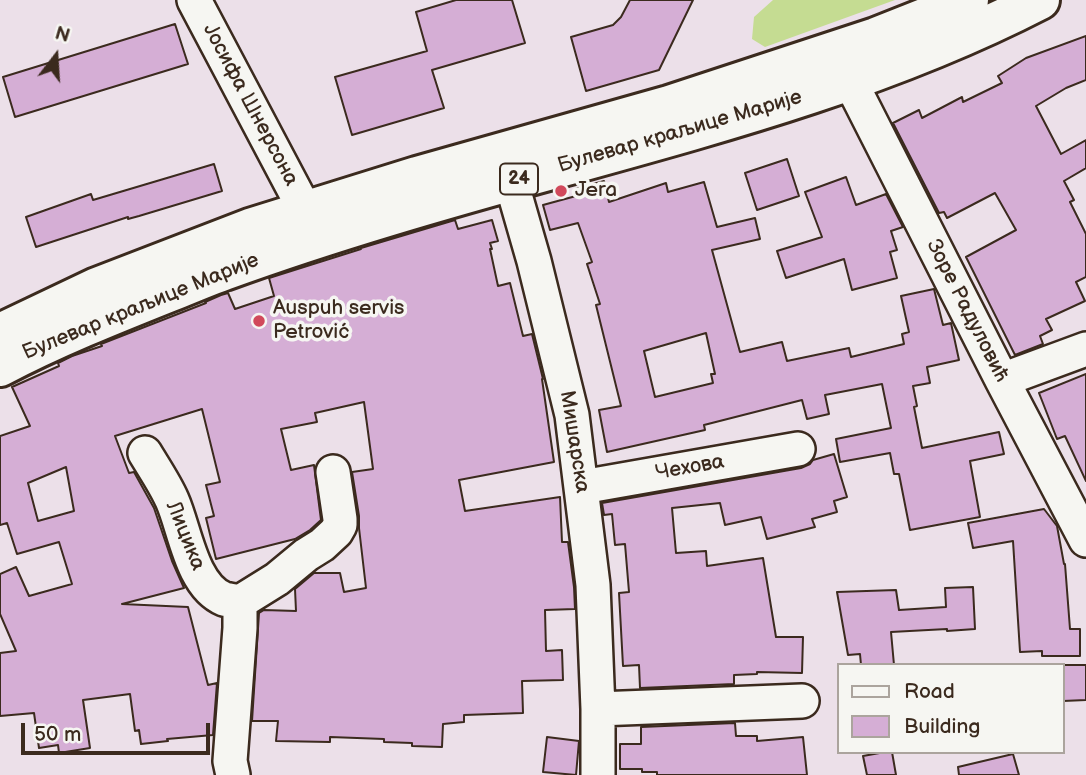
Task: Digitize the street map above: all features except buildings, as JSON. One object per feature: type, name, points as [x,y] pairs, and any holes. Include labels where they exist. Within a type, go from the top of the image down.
[{"type":"main road","name":"Булевар краљице Марије","points":[[0,333],[97,286],[305,209],[669,105],[876,37],[969,0]]},
{"type":"main road","name":"Булевар краљице Марије","points":[[0,367],[77,330],[222,271],[350,228],[724,121],[850,80],[979,30],[1041,2]]},
{"type":"street","name":"Јосифа Шнерсона","points":[[194,0],[305,209]]},
{"type":"street","name":"Зоре Радуловић","points":[[850,80],[1086,540]]},
{"type":"street","name":"Мишарска","points":[[511,181],[572,415],[593,584],[598,775]]},
{"type":"street","points":[[1002,380],[1086,349]]},
{"type":"street","name":"Чехова","points":[[582,487],[798,449]]},
{"type":"street","name":"Лицика","points":[[145,453],[172,499],[196,567],[205,584],[225,599],[240,602]]},
{"type":"street","points":[[233,775],[230,761],[240,602],[277,579],[336,533],[340,519],[333,472]]},
{"type":"street","points":[[598,709],[802,701]]},
{"type":"green space","points":[[773,0],[895,0],[765,47],[752,39],[754,17]]},
{"type":"place","name":"Jera","points":[[561,191]]},
{"type":"place","name":"Auspuh servis Petrović","points":[[259,321]]}]
